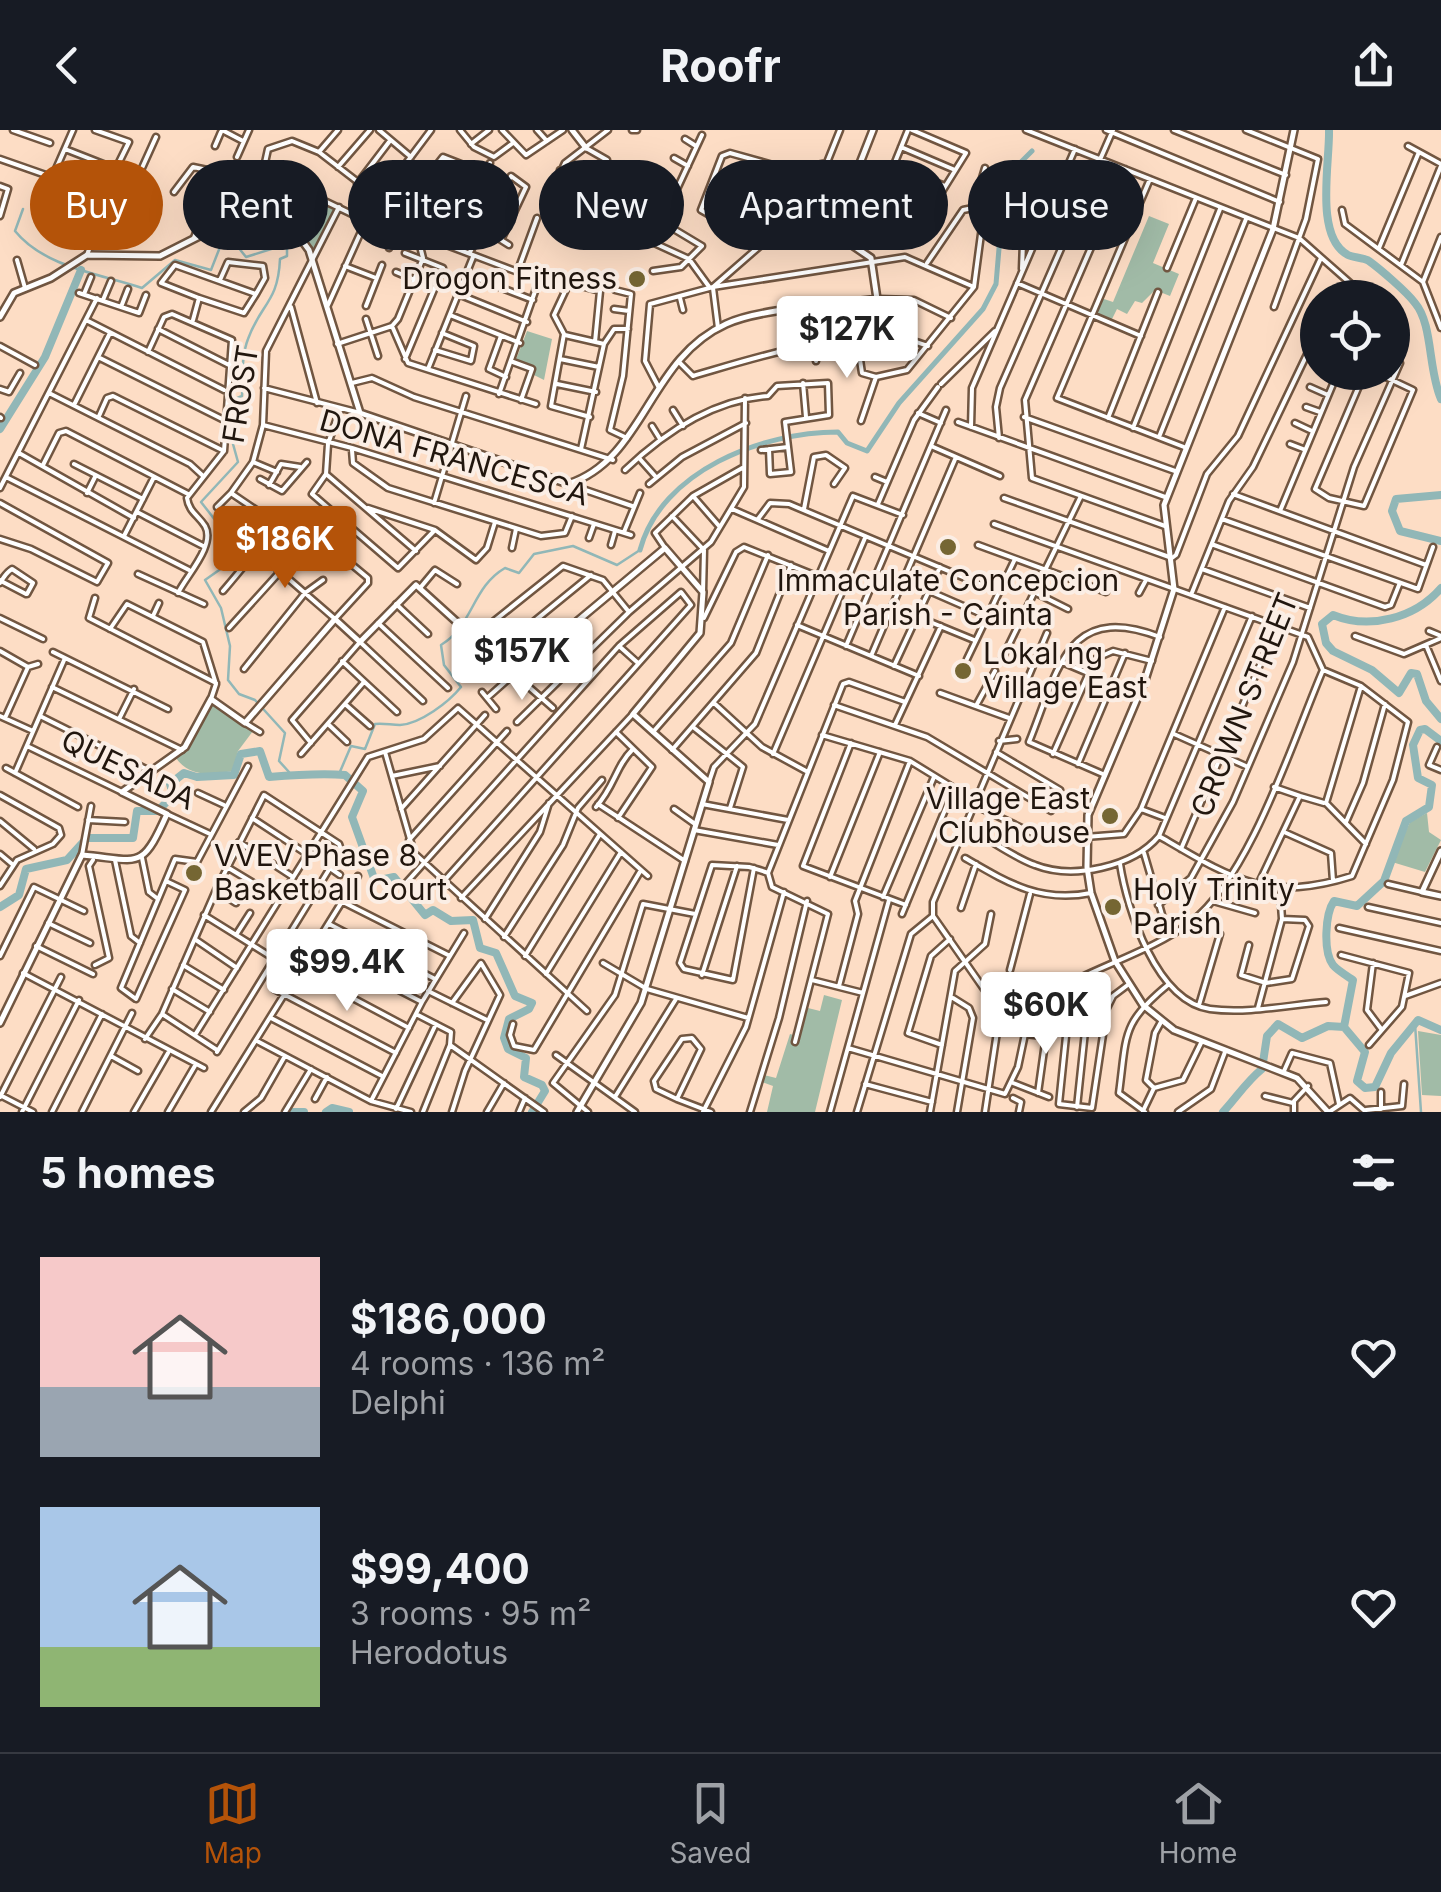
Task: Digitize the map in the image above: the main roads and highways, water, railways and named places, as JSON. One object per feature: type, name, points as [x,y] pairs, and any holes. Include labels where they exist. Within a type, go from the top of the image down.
[{"type":"waterway","points":[[1329,130],[1326,198],[1331,232],[1337,246],[1348,255],[1369,261],[1400,287],[1421,312],[1441,399]]},
{"type":"waterway","points":[[640,550],[651,522],[669,498],[718,461],[778,439],[838,432],[847,443],[867,451],[899,403],[983,309],[996,284],[1005,178],[1032,151]]},
{"type":"waterway","points":[[23,209],[15,231],[41,253],[74,268],[142,288],[175,260],[211,270],[220,247],[238,247],[246,257],[287,244],[287,256],[280,259],[276,285],[246,346],[242,396],[235,399],[241,414],[233,444],[238,462],[201,502],[219,525],[222,568],[205,580],[221,608],[230,646],[228,680],[239,694],[255,700],[285,733],[279,761],[289,772]]},
{"type":"waterway","points":[[0,429],[45,357],[81,270]]},
{"type":"waterway","points":[[1441,495],[1396,499],[1392,511],[1400,531],[1441,541]]},
{"type":"waterway","points":[[339,774],[351,746],[365,749],[375,724],[416,721],[461,687],[444,665],[441,645],[460,628],[494,576],[505,568],[519,573],[534,554],[573,546],[617,565],[640,550]]},
{"type":"waterway","points":[[1441,588],[1405,614],[1377,621],[1333,615],[1322,624],[1326,643],[1333,651],[1372,670],[1399,693],[1411,673],[1417,674],[1426,701],[1441,719]]},
{"type":"waterway","points":[[1344,1027],[1353,980],[1330,959],[1326,933],[1331,907],[1334,901],[1357,906],[1384,881],[1406,821],[1429,807],[1432,785],[1418,778],[1413,745],[1420,730],[1425,729],[1441,741]]},
{"type":"waterway","points":[[0,907],[19,895],[26,869],[67,860],[87,838],[133,838],[137,811],[158,811],[173,795],[170,784],[184,773],[197,777],[234,775],[241,754],[260,751],[269,777],[345,775],[363,791],[352,817],[375,881],[394,877],[425,915],[433,910],[451,921],[473,920],[480,948],[496,953],[515,996],[532,1003],[529,1009],[509,1019],[504,1038],[508,1049],[526,1058],[524,1077],[542,1085],[545,1091],[532,1112]]},
{"type":"waterway","points":[[1344,1027],[1365,1052],[1357,1081],[1365,1088],[1375,1087],[1391,1053],[1418,1020],[1441,1030]]},
{"type":"waterway","points":[[1223,1112],[1262,1069],[1267,1036],[1278,1024],[1302,1038],[1328,1026],[1344,1027]]},
{"type":"waterway","points":[[1415,1024],[1421,1112]]},
{"type":"waterway","points":[[326,1112],[332,1108],[349,1112]]},
{"type":"waterway","points":[[292,1112],[304,1112]]},
{"type":"place","name":"Drogon Fitness","points":[[637,279]]},
{"type":"place","name":"Immaculate Concepcion Parish - Cainta","points":[[948,547]]},
{"type":"place","name":"Lokal ng Village East","points":[[963,671]]},
{"type":"place","name":"Village East Clubhouse","points":[[1110,816]]},
{"type":"place","name":"VVEV Phase 8 Basketball Court","points":[[194,873]]},
{"type":"place","name":"Holy Trinity Parish","points":[[1113,907]]}]
